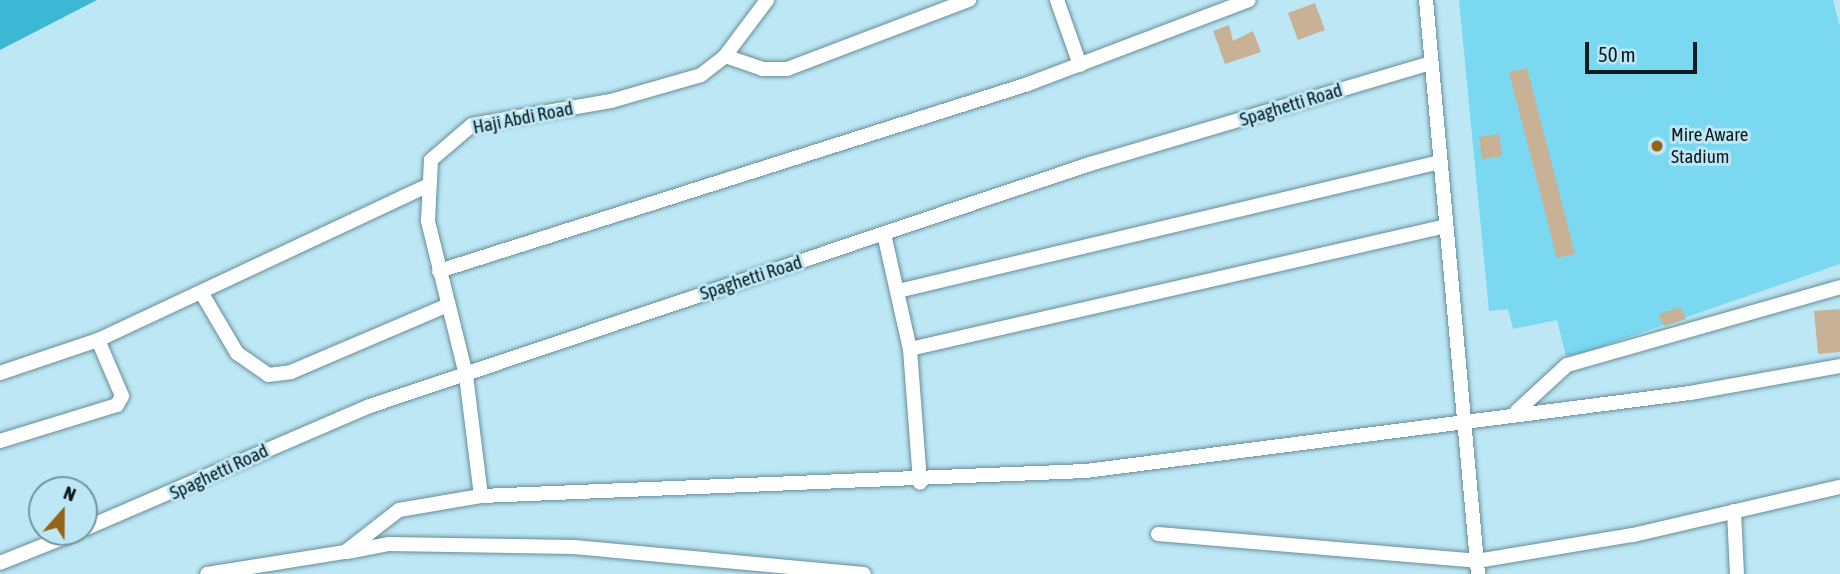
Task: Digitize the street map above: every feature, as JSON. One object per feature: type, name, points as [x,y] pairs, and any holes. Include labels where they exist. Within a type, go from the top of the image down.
[{"type":"street","name":"Haji Abdi Road","points":[[481,496],[466,376],[439,271],[425,187],[430,160],[472,125],[663,88],[701,75],[725,56],[767,0]]},
{"type":"street","points":[[725,56],[762,69],[788,69],[969,0]]},
{"type":"street","points":[[1057,0],[1080,65]]},
{"type":"street","points":[[439,271],[1080,65],[1249,0]]},
{"type":"street","points":[[1426,0],[1478,568]]},
{"type":"street","name":"Spaghetti Road","points":[[98,523],[316,426],[1090,164],[1431,63]]},
{"type":"street","points":[[898,291],[1440,162]]},
{"type":"street","points":[[0,373],[98,340],[425,187]]},
{"type":"street","points":[[910,349],[1446,226]]},
{"type":"street","points":[[884,234],[910,349],[920,483]]},
{"type":"street","points":[[1517,411],[1567,365],[1840,287]]},
{"type":"street","points":[[201,292],[237,354],[268,375],[291,372],[448,304]]},
{"type":"street","points":[[0,442],[117,405],[122,396],[98,340]]},
{"type":"street","points":[[345,552],[399,510],[481,496],[920,483],[1086,471],[1517,411],[1689,393],[1840,366]]},
{"type":"street","points":[[1158,534],[1478,568],[1840,487]]},
{"type":"street","points":[[1734,511],[1737,574]]},
{"type":"street","points":[[207,574],[389,544],[574,547],[864,574]]},
{"type":"street","points":[[0,563],[43,546]]},
{"type":"shaded area","points":[[0,0],[97,0],[0,50]]},
{"type":"shaded area","name":"Mire Aware Stadium","points":[[1459,0],[1833,0],[1840,27],[1840,264],[1580,354],[1566,356],[1557,320],[1513,329],[1508,309],[1489,311]]},
{"type":"building","points":[[1315,3],[1325,30],[1298,40],[1288,13]]},
{"type":"building","points":[[1229,25],[1233,41],[1253,31],[1261,52],[1225,64],[1213,31]]},
{"type":"building","points":[[1527,68],[1575,254],[1557,258],[1509,72]]},
{"type":"building","points":[[1499,134],[1502,156],[1482,159],[1479,137]]},
{"type":"building","points":[[1681,307],[1686,319],[1664,326],[1659,314]]},
{"type":"building","points":[[1840,309],[1840,352],[1818,354],[1814,311]]},
{"type":"place","name":"Mire Aware Stadium","points":[[1657,146]]}]
